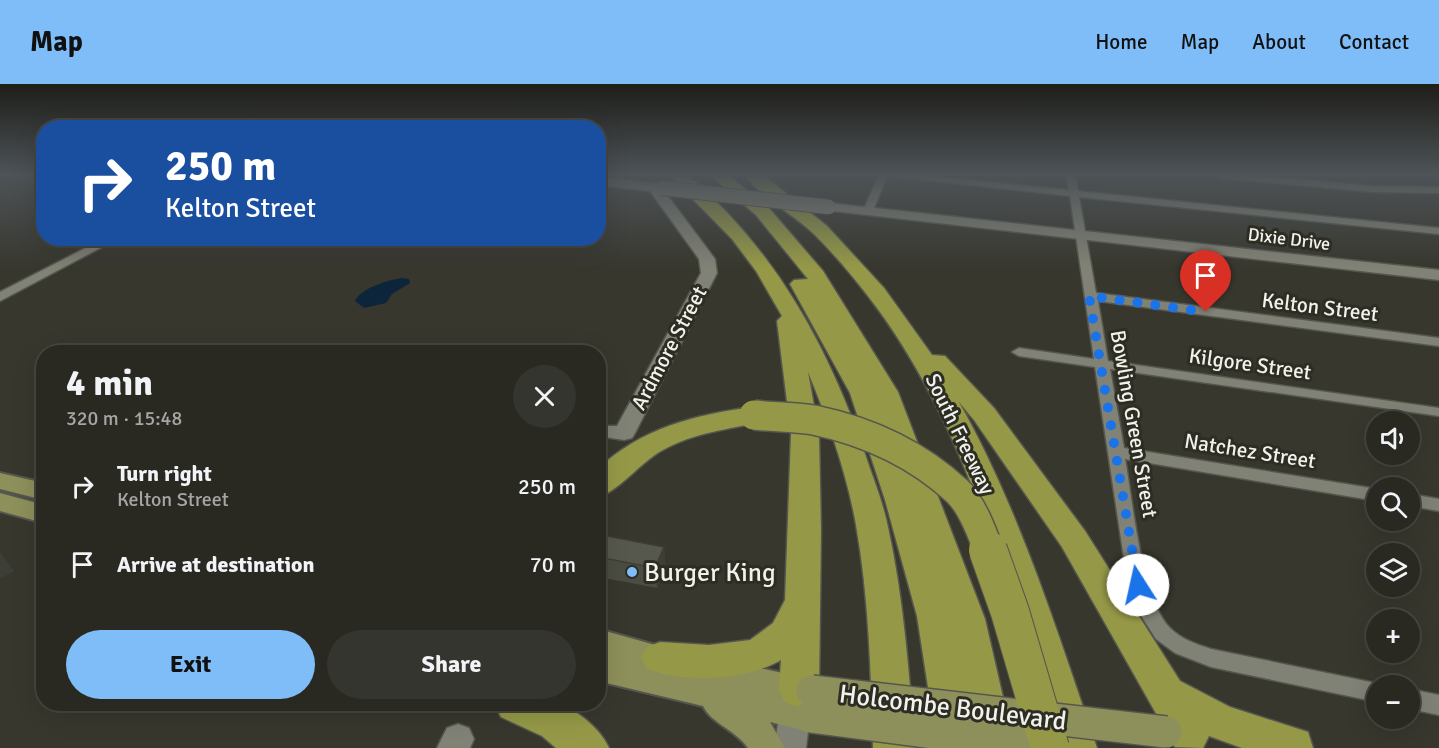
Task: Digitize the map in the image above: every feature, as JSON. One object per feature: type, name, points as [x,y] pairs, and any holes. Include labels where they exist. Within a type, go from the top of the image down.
[{"type":"highway","points":[[709,206],[747,243],[783,296],[825,377],[839,414],[872,525],[890,662],[894,748]]},
{"type":"highway","points":[[740,206],[798,279],[863,393],[900,500],[934,616],[957,748]]},
{"type":"highway","points":[[756,206],[816,275],[859,344],[885,392],[967,619],[993,748]]},
{"type":"highway","name":"South Freeway","points":[[793,206],[832,241],[889,308],[932,374],[968,439],[1016,559],[1076,748]]},
{"type":"highway","points":[[783,296],[805,434],[804,703]]},
{"type":"highway","points":[[889,308],[984,414],[1074,539],[1180,727],[1228,726],[1303,747]]},
{"type":"highway","points":[[606,479],[621,463],[644,447],[707,422],[754,416],[812,420],[864,433],[907,454],[958,492],[982,532],[1010,612],[1049,748]]},
{"type":"highway","points":[[660,658],[732,660],[751,657],[786,634],[803,598]]},
{"type":"highway","points":[[530,711],[556,723],[588,748]]},
{"type":"main road","points":[[0,481],[36,490]]},
{"type":"main road","points":[[0,502],[36,512]]},
{"type":"main road","name":"Holcombe Boulevard","points":[[606,644],[660,658],[804,703],[1180,727]]},
{"type":"main road","name":"Holcombe Boulevard","points":[[606,669],[691,689],[804,703],[1049,748]]},
{"type":"main road","points":[[691,689],[738,713],[752,725],[768,748]]},
{"type":"street","name":"Ardmore Street","points":[[606,431],[624,433],[709,273],[707,259],[670,206]]},
{"type":"street","name":"Dixie Drive","points":[[820,206],[1439,275]]},
{"type":"street","points":[[868,211],[870,206]]},
{"type":"street","name":"Bowling Green Street","points":[[1076,206],[1138,585],[1154,625],[1165,639],[1185,650],[1211,658],[1366,690]]},
{"type":"street","points":[[1192,206],[1439,231]]},
{"type":"street","points":[[0,297],[99,246]]},
{"type":"street","name":"Kelton Street","points":[[1089,296],[1439,342]]},
{"type":"street","name":"Kilgore Street","points":[[1018,352],[1439,412]]},
{"type":"street","name":"Natchez Street","points":[[1116,452],[1366,493]]},
{"type":"street","points":[[1420,502],[1439,505]]},
{"type":"street","points":[[790,748],[804,703]]},
{"type":"water","points":[[402,278],[409,279],[410,283],[392,294],[386,303],[364,308],[355,301],[358,296],[369,289]]},
{"type":"building","points":[[607,536],[664,547],[655,568],[606,559]]},
{"type":"place","name":"Burger King","points":[[632,572]]},
{"type":"route","points":[[1138,585],[1089,296],[1206,312]]}]
